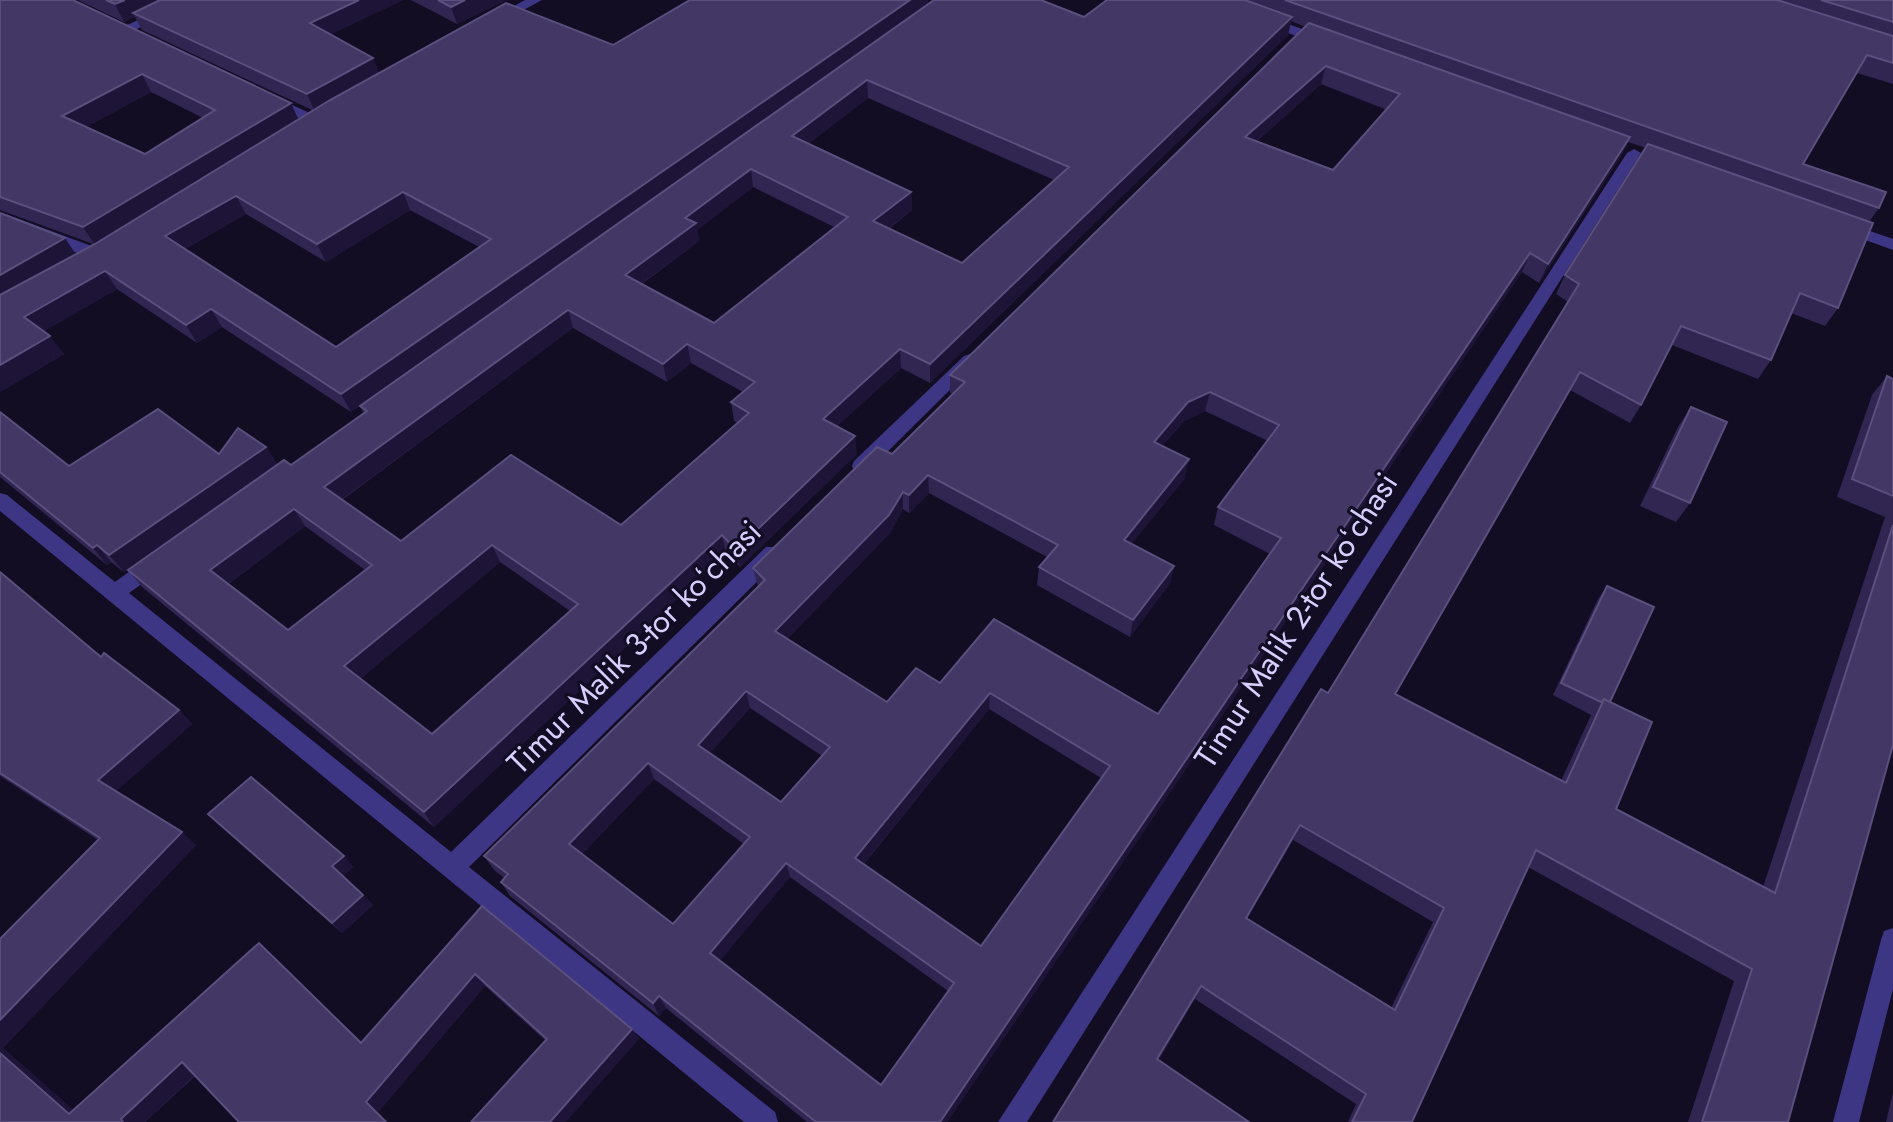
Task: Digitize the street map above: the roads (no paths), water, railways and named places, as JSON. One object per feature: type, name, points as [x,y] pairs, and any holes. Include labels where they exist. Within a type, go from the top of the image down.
[{"type":"street","points":[[124,30],[193,0]]},
{"type":"street","points":[[481,27],[535,0]]},
{"type":"street","points":[[1249,14],[1296,39],[1345,49]]},
{"type":"street","points":[[261,95],[316,121]]},
{"type":"street","name":"Timur Malik 2-tor koʻchasi","points":[[1011,1122],[1634,153]]},
{"type":"street","points":[[0,217],[99,254]]},
{"type":"street","points":[[1836,224],[1893,245]]},
{"type":"street","points":[[849,478],[985,344]]},
{"type":"street","points":[[0,500],[765,1122]]},
{"type":"street","name":"Timur Malik 3-tor koʻchasi","points":[[453,867],[781,545]]},
{"type":"street","points":[[114,593],[166,556]]},
{"type":"street","points":[[1846,1122],[1893,940]]}]
